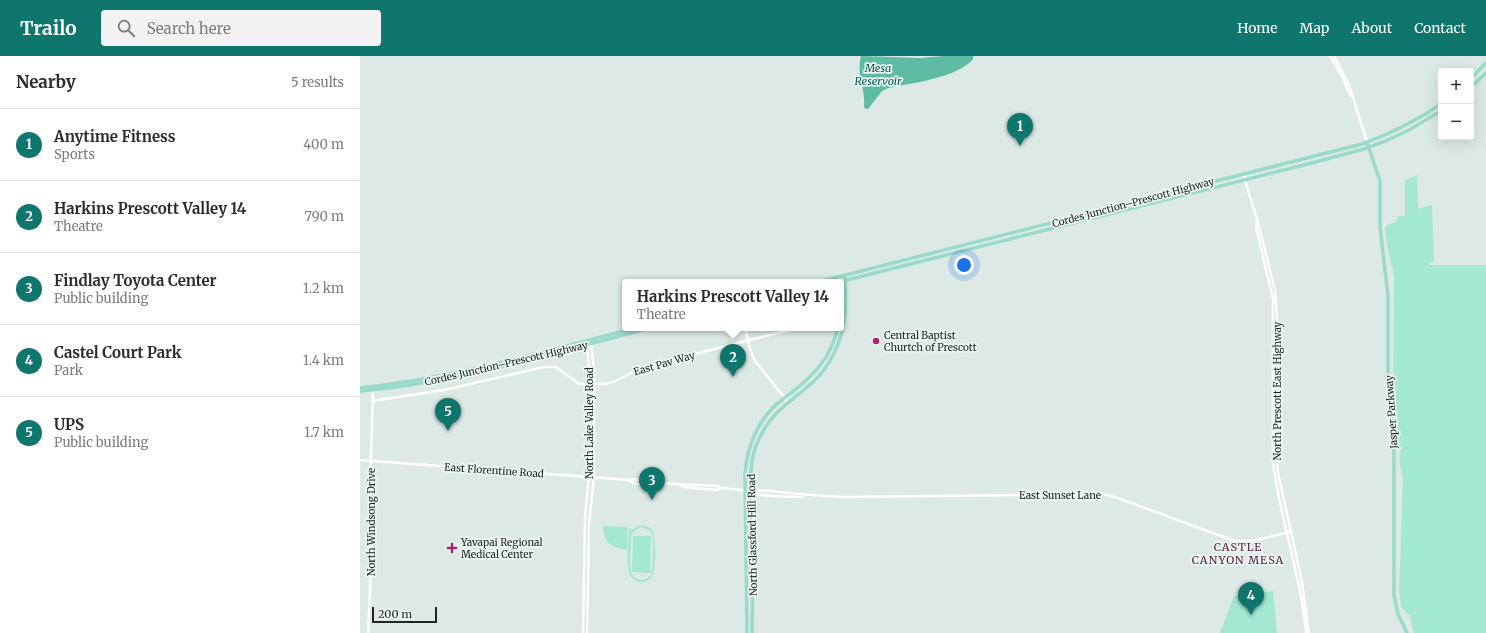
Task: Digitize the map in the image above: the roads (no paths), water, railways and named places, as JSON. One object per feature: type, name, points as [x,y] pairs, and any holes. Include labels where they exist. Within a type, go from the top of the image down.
[{"type":"main road","points":[[1474,75],[1486,63]]},
{"type":"main road","points":[[1474,84],[1486,73]]},
{"type":"main road","name":"Cordes Junction–Prescott Highway","points":[[829,279],[1367,142],[1415,120],[1438,106]]},
{"type":"main road","name":"Cordes Junction–Prescott Highway","points":[[844,281],[1369,147],[1409,130],[1438,113]]},
{"type":"main road","name":"Jasper Parkway","points":[[1367,142],[1378,174],[1380,189],[1381,238],[1388,296],[1388,386],[1394,445],[1393,586],[1396,605],[1407,633]]},
{"type":"main road","points":[[842,279],[843,275]]},
{"type":"main road","points":[[844,304],[844,317]]},
{"type":"main road","name":"Cordes Junction–Prescott Highway","points":[[588,343],[626,331]]},
{"type":"main road","name":"Cordes Junction–Prescott Highway","points":[[360,391],[417,380],[454,375],[638,331]]},
{"type":"main road","name":"North Glassford Hill Road","points":[[747,633],[746,462],[754,436],[769,412],[810,377],[821,365],[828,354],[838,331]]},
{"type":"main road","name":"North Glassford Hill Road","points":[[752,633],[751,468],[756,447],[770,420],[820,374],[833,355],[838,344],[840,331]]},
{"type":"main road","name":"Cordes Junction–Prescott Highway","points":[[360,388],[373,388]]},
{"type":"street","points":[[1330,56],[1352,96]]},
{"type":"street","points":[[1334,56],[1352,92],[1367,142]]},
{"type":"street","name":"North Prescott East Highway","points":[[1243,174],[1259,226],[1277,308],[1273,457],[1275,476],[1289,533],[1306,615],[1306,633]]},
{"type":"street","points":[[746,331],[755,361],[788,402]]},
{"type":"street","name":"East Pav Way","points":[[372,401],[444,390],[544,367],[556,367],[576,382],[593,384],[612,382],[640,368],[785,331]]},
{"type":"street","name":"North Lake Valley Road","points":[[583,633],[586,517],[589,477],[588,343]]},
{"type":"street","name":"North Lake Valley Road","points":[[587,633],[589,523],[594,477],[593,356],[588,343]]},
{"type":"street","name":"North Windsong Drive","points":[[368,633],[371,568],[369,520],[373,388]]},
{"type":"street","name":"North Prescott East Highway","points":[[1274,437],[1278,473],[1302,582],[1309,633]]},
{"type":"street","name":"East Florentine Road","points":[[360,460],[594,477],[628,480],[631,483],[652,485],[657,483],[679,484],[683,488],[717,490],[722,488],[751,491],[754,494],[801,497],[806,495],[845,497]]},
{"type":"street","name":"East Sunset Lane","points":[[845,497],[1102,494],[1115,497],[1235,541],[1252,541],[1289,533]]},
{"type":"water","name":"Mesa Reservoir","points":[[861,56],[921,58],[973,56],[973,59],[956,71],[934,79],[888,88],[882,91],[868,109],[866,109],[864,107],[864,95],[860,76]]},
{"type":"place","name":"Anytime Fitness","points":[[1020,146]]},
{"type":"place","name":"Central Baptist Churtch of Prescott","points":[[876,341]]},
{"type":"place","name":"Harkins Prescott Valley 14","points":[[733,377]]},
{"type":"place","name":"UPS","points":[[448,431]]},
{"type":"place","name":"Findlay Toyota Center","points":[[652,500]]},
{"type":"place","name":"Yavapai Regional Medical Center","points":[[452,548]]},
{"type":"place","name":"Castel Court Park","points":[[1251,615]]},
{"type":"district","name":"CASTLE CANYON MESA","points":[[1238,553]]}]
